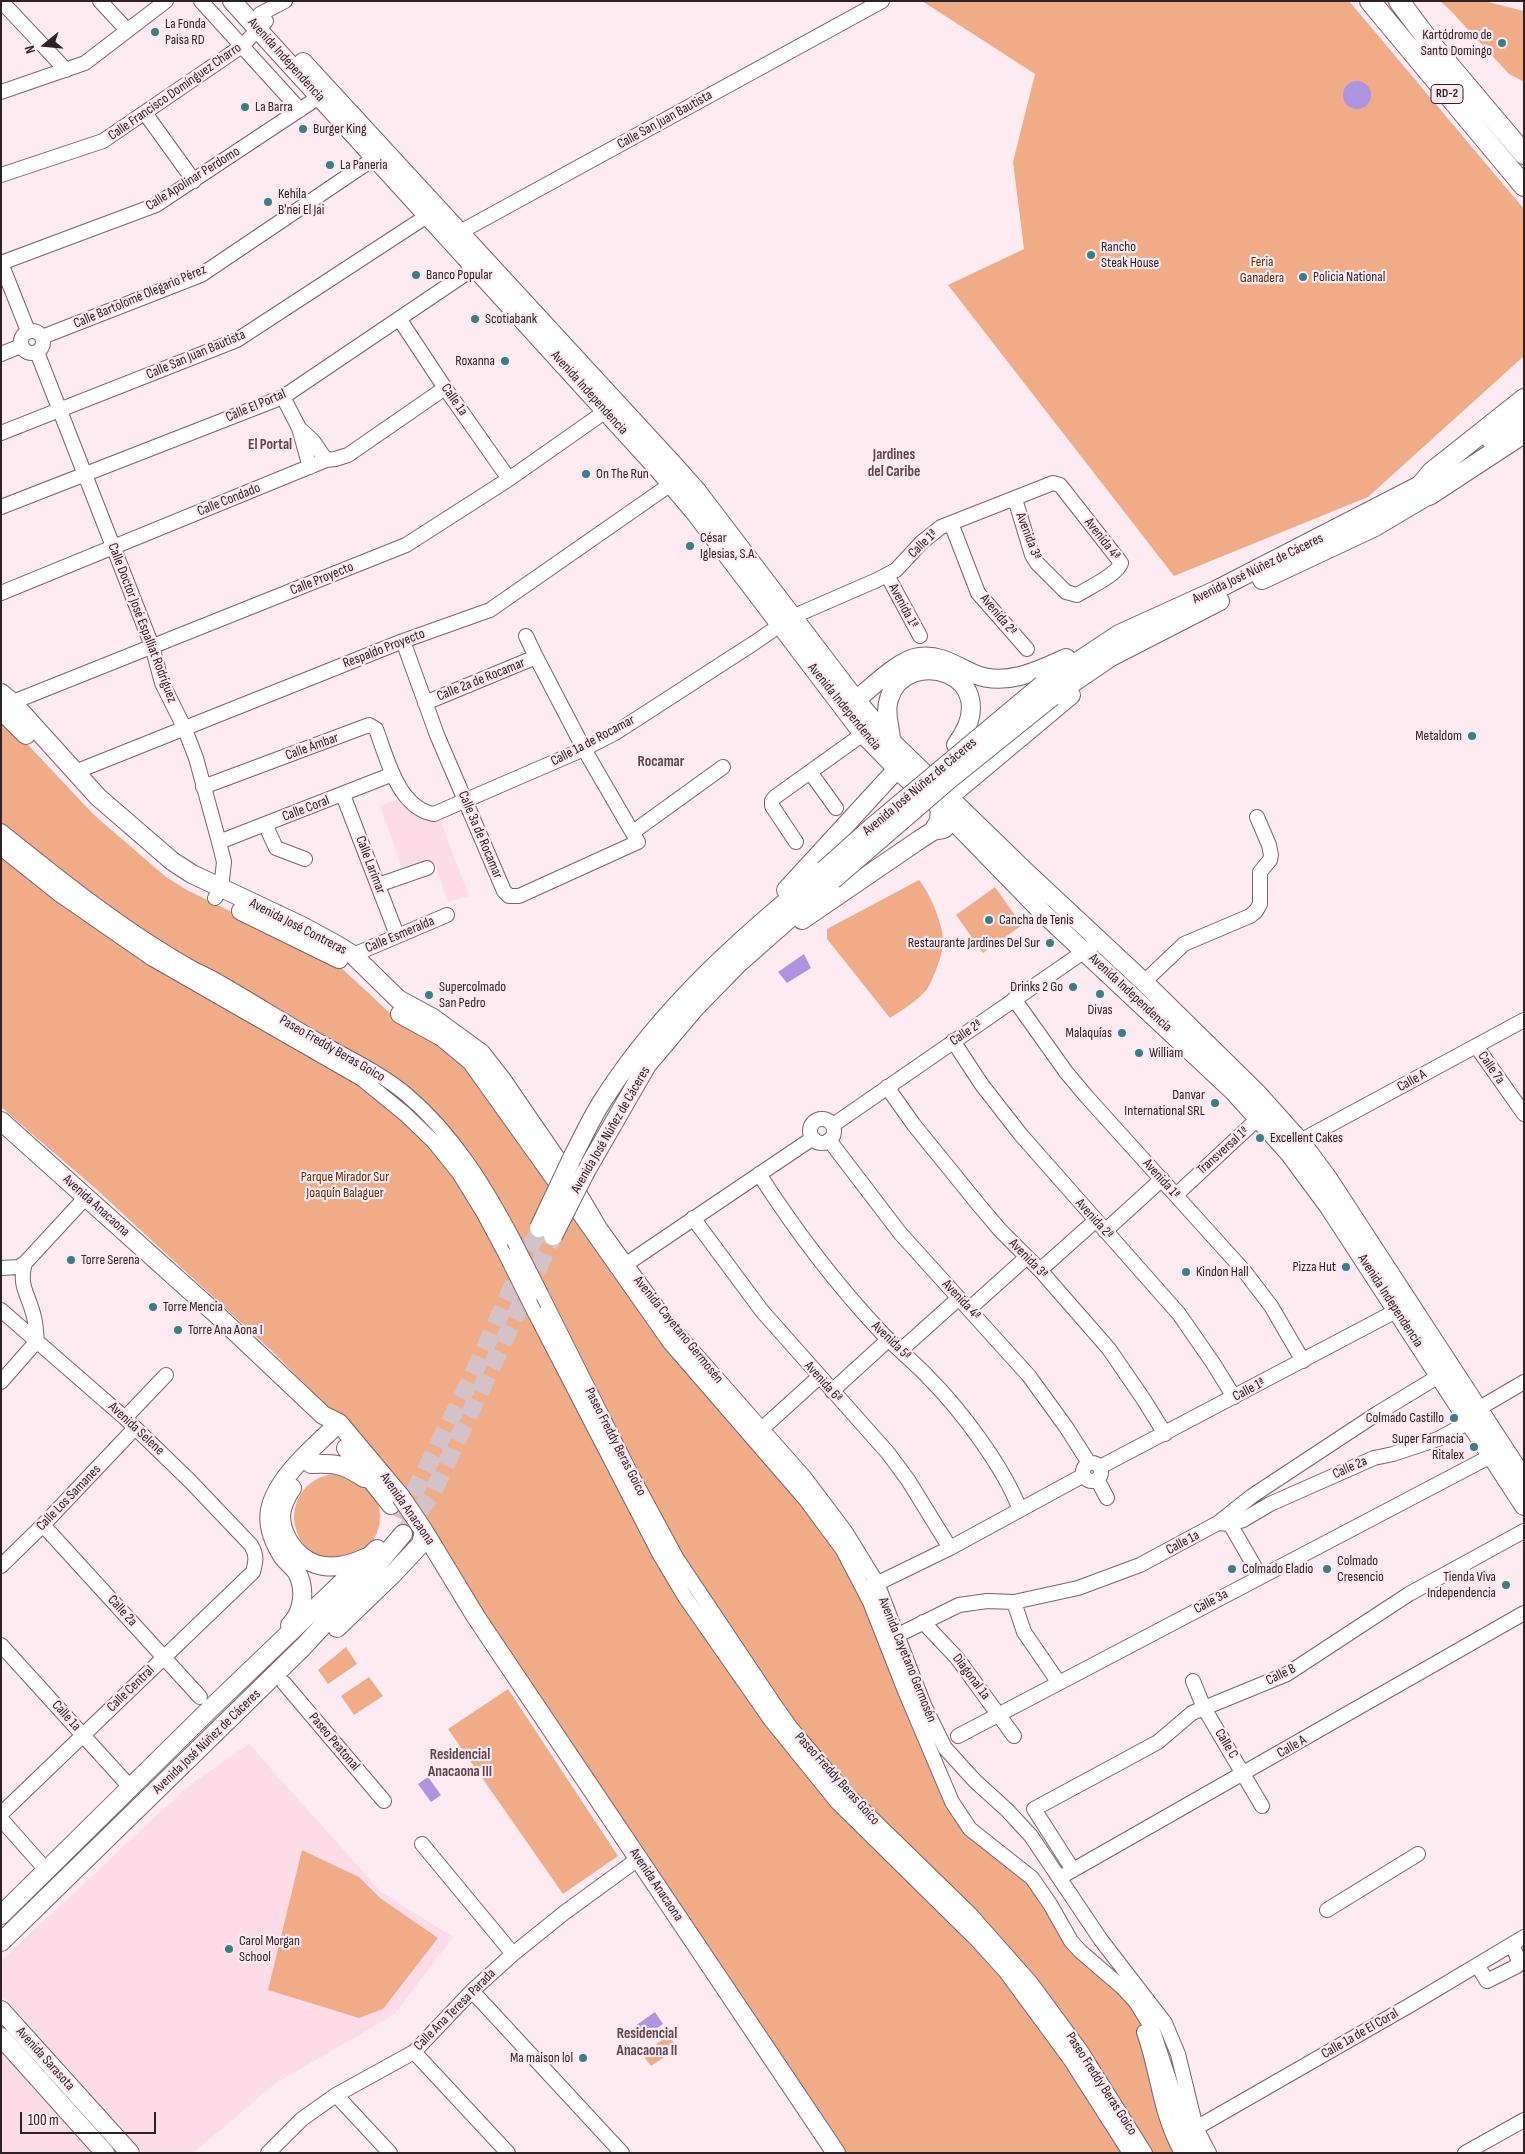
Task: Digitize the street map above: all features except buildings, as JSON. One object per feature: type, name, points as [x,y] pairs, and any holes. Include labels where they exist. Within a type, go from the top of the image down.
[{"type":"highway","name":"RD-2","points":[[1370,1],[1524,186]]},
{"type":"highway","name":"RD-2","points":[[1399,1],[1432,45],[1524,154]]},
{"type":"highway","points":[[1426,489],[1432,472],[1524,399]]},
{"type":"highway","points":[[1426,489],[1524,418]]},
{"type":"highway","points":[[1426,489],[1524,433]]},
{"type":"highway","points":[[1426,489],[1465,483],[1524,449]]},
{"type":"main road","name":"Avenida Independencia","points":[[232,1],[261,21],[336,107],[612,407],[697,491],[721,535]]},
{"type":"main road","name":"Avenida Independencia","points":[[247,1],[319,97],[336,107]]},
{"type":"main road","name":"Avenida Independencia","points":[[380,155],[427,216],[454,235]]},
{"type":"main road","name":"Avenida Independencia","points":[[612,407],[671,484],[721,535],[852,707],[891,741],[944,802],[1092,946],[1234,1092],[1265,1113],[1300,1142],[1327,1177],[1474,1415],[1491,1456],[1524,1506]]},
{"type":"main road","name":"Avenida José Núñez de Cáceres","points":[[828,875],[871,828],[1047,691],[1124,641],[1216,590],[1426,489]]},
{"type":"main road","points":[[852,707],[901,664],[919,656],[938,658],[956,664],[975,674],[990,677],[1019,677],[1124,641]]},
{"type":"main road","points":[[933,831],[939,821],[944,802],[1040,719],[1124,641]]},
{"type":"main road","points":[[871,828],[956,745],[969,723],[972,712],[970,700],[960,681],[951,675],[929,670],[909,674],[893,688],[888,700],[887,713],[891,741]]},
{"type":"main road","name":"Avenida José Núñez de Cáceres","points":[[735,956],[647,1066],[546,1232],[572,1158],[604,1097],[651,1034],[684,996],[735,956],[828,875],[950,779],[1047,691]]},
{"type":"main road","name":"Avenida José Contreras","points":[[4,703],[113,812],[172,861],[218,893],[347,963],[388,1007],[454,1044],[471,1061],[575,1182]]},
{"type":"main road","name":"Avenida José Contreras","points":[[4,703],[92,806],[168,873],[302,926],[353,955],[398,1000],[433,1018],[481,1053],[575,1182]]},
{"type":"main road","name":"Avenida Independencia","points":[[852,707],[862,734],[897,769],[944,802],[962,829],[1021,878]]},
{"type":"main road","points":[[735,956],[897,769]]},
{"type":"main road","points":[[735,956],[933,831],[950,828],[962,829]]},
{"type":"main road","name":"Avenida Independencia","points":[[1092,946],[1144,982],[1265,1113],[1440,1376],[1474,1415],[1524,1479]]},
{"type":"main road","name":"Avenida Anacaona","points":[[1,1121],[214,1312],[323,1415],[396,1501],[413,1533],[476,1617],[836,2153]]},
{"type":"main road","points":[[339,1432],[311,1464],[285,1499],[281,1517],[286,1535],[295,1551],[308,1561],[323,1566],[339,1567],[372,1554]]},
{"type":"main road","points":[[251,1670],[270,1644],[294,1621],[302,1604],[300,1580],[283,1556],[272,1533],[269,1520],[270,1508],[284,1480],[339,1432]]},
{"type":"main road","name":"Avenida Anacaona","points":[[339,1432],[377,1488],[396,1501]]},
{"type":"main road","points":[[311,1464],[331,1463],[342,1466],[352,1470],[377,1488]]},
{"type":"main road","name":"Avenida José Núñez de Cáceres","points":[[1,1915],[146,1771],[372,1554],[413,1533]]},
{"type":"main road","name":"Avenida José Núñez de Cáceres","points":[[1,1942],[303,1647],[361,1584],[413,1533]]},
{"type":"main road","points":[[146,1771],[163,1785],[230,1733],[284,1683],[352,1612],[393,1574],[413,1533]]},
{"type":"main road","points":[[83,1834],[97,1849]]},
{"type":"main road","points":[[66,1850],[81,1865]]},
{"type":"main road","name":"Avenida Sarasota","points":[[1,2010],[130,2153]]},
{"type":"main road","name":"Avenida Sarasota","points":[[1,2037],[105,2153]]},
{"type":"street","points":[[1,1],[66,70]]},
{"type":"street","points":[[100,1],[127,30]]},
{"type":"street","points":[[1,92],[85,63],[166,1]]},
{"type":"street","points":[[201,1],[300,110]]},
{"type":"street","name":"Calle Francisco Domínguez Charro","points":[[1,175],[103,141],[242,46],[261,21],[285,1]]},
{"type":"street","name":"Calle San Juan Bautista","points":[[454,235],[882,1]]},
{"type":"street","name":"Calle Apolinar Perdomo","points":[[1,263],[156,205],[319,97]]},
{"type":"street","points":[[145,113],[194,181]]},
{"type":"street","name":"Calle Bartolomé Olegario Pérez","points":[[42,338],[201,275],[380,155]]},
{"type":"street","name":"Calle San Juan Bautista","points":[[1,433],[237,340],[427,216]]},
{"type":"street","points":[[1,263],[28,331]]},
{"type":"street","name":"Calle El Portal","points":[[1,507],[84,473],[283,397],[400,320],[480,264]]},
{"type":"street","name":"Calle 1a","points":[[400,320],[509,479]]},
{"type":"street","points":[[28,331],[36,331],[42,338],[42,346],[37,352],[28,352],[21,346],[21,338],[28,331]]},
{"type":"street","points":[[1,354],[21,346]]},
{"type":"street","name":"Calle Doctor José Espalliat Rodríguez","points":[[37,352],[152,646],[162,683],[184,727],[196,758],[224,862],[218,893]]},
{"type":"street","name":"Calle Condado","points":[[1,593],[326,460],[348,455],[445,388]]},
{"type":"street","points":[[283,397],[299,428],[310,467]]},
{"type":"street","name":"Calle Proyecto","points":[[4,703],[406,545],[509,479],[612,407]]},
{"type":"street","points":[[299,428],[313,441],[326,460]]},
{"type":"street","name":"Respaldo Proyecto","points":[[75,772],[184,727],[402,642],[490,610],[671,484]]},
{"type":"street","name":"Calle 1ª","points":[[786,620],[887,575],[903,564],[934,532],[951,523],[1052,484],[1060,485]]},
{"type":"street","name":"Avenida 4ª","points":[[1060,485],[1121,563],[1115,572],[1077,595],[1066,592]]},
{"type":"street","name":"Avenida 3ª","points":[[1015,499],[1032,555],[1066,592]]},
{"type":"street","name":"Avenida 2ª","points":[[951,523],[978,593],[1027,649]]},
{"type":"street","name":"Avenida 1ª","points":[[887,575],[920,636]]},
{"type":"street","name":"Calle 1a de Rocamar","points":[[393,774],[404,794],[424,811],[434,814],[584,749],[615,733],[754,643],[786,620]]},
{"type":"street","points":[[526,636],[536,657]]},
{"type":"street","name":"Calle 3a de Rocamar","points":[[402,642],[425,703],[504,891],[509,896],[519,896],[636,837],[722,767]]},
{"type":"street","name":"Calle 2a de Rocamar","points":[[425,703],[536,657],[584,749],[636,837]]},
{"type":"street","name":"Calle Ámbar","points":[[203,787],[369,726],[376,729],[393,774]]},
{"type":"street","points":[[796,842],[772,806],[775,797],[862,734]]},
{"type":"street","points":[[810,772],[836,808]]},
{"type":"street","name":"Calle Coral","points":[[220,842],[393,774]]},
{"type":"street","name":"Calle Larimar","points":[[343,795],[397,935]]},
{"type":"street","points":[[1144,982],[1184,944],[1250,916],[1256,911],[1260,904],[1260,872],[1270,860],[1271,855],[1257,817]]},
{"type":"street","points":[[265,824],[276,848],[305,859]]},
{"type":"street","name":"Paseo Freddy Beras Goico","points":[[1,831],[84,896],[155,944],[259,1007],[368,1067],[406,1094],[445,1132],[488,1194],[514,1241],[625,1462],[678,1559],[786,1721],[846,1793],[970,1914],[1031,1983],[1081,2052],[1145,2153]]},
{"type":"street","name":"Paseo Freddy Beras Goico","points":[[1,848],[60,895],[151,958],[362,1079],[405,1114],[434,1142],[459,1173],[483,1212],[660,1555],[685,1597],[770,1719],[837,1802],[977,1940],[1006,1972],[1070,2059],[1130,2153]]},
{"type":"street","points":[[378,885],[427,868]]},
{"type":"street","name":"Calle Esmeralda","points":[[353,955],[447,915]]},
{"type":"street","name":"Calle 2ª","points":[[833,1125],[1092,946]]},
{"type":"street","name":"Avenida 1ª","points":[[1014,1000],[1071,1078],[1259,1290],[1282,1323],[1303,1361]]},
{"type":"street","name":"Calle A","points":[[1300,1142],[1524,1020]]},
{"type":"street","name":"Avenida 2ª","points":[[953,1042],[1021,1135],[1179,1314],[1214,1362],[1234,1397]]},
{"type":"street","name":"Calle 7a","points":[[1476,1046],[1524,1114]]},
{"type":"street","name":"Avenida 3ª","points":[[887,1087],[956,1179],[1000,1230],[1040,1270],[1109,1349],[1165,1434]]},
{"type":"street","name":"Transversal 1ª","points":[[1176,1195],[1265,1113]]},
{"type":"street","points":[[825,1119],[833,1125],[833,1137],[829,1140],[822,1143],[813,1138],[811,1129],[816,1121],[825,1119]]},
{"type":"street","points":[[622,1267],[813,1138]]},
{"type":"street","name":"Avenida 4ª","points":[[829,1140],[880,1209],[1029,1376],[1066,1427],[1107,1498]]},
{"type":"street","name":"Avenida 5ª","points":[[759,1174],[829,1273],[888,1340],[901,1350],[929,1378],[962,1417],[1011,1488],[1020,1510]]},
{"type":"street","points":[[1040,1270],[1162,1179]]},
{"type":"street","name":"Avenida Cayetano Germosén","points":[[575,1182],[622,1267],[670,1342],[756,1433],[870,1586],[896,1636],[924,1705],[946,1748],[975,1781],[1022,1825],[1101,1940],[1165,2023],[1178,2054],[1196,2128],[1209,2153]]},
{"type":"street","points":[[1,1268],[19,1267],[26,1263],[86,1198]]},
{"type":"street","name":"Avenida 6ª","points":[[693,1218],[762,1311],[888,1453],[908,1480],[950,1548]]},
{"type":"street","points":[[969,1309],[1027,1257]]},
{"type":"street","points":[[1,1382],[37,1341],[34,1316],[22,1284],[22,1274],[26,1263]]},
{"type":"street","points":[[901,1350],[959,1298]]},
{"type":"street","name":"Avenida Selene","points":[[1,1310],[125,1418],[190,1481],[251,1545],[256,1561]]},
{"type":"street","name":"Calle 1ª","points":[[870,1586],[950,1548],[1396,1311]]},
{"type":"street","points":[[832,1391],[888,1340]]},
{"type":"street","points":[[125,1418],[166,1375]]},
{"type":"street","name":"Calle 1a","points":[[896,1636],[947,1610],[965,1604],[987,1601],[1014,1602],[1078,1588],[1140,1565],[1224,1524],[1241,1503],[1378,1413],[1440,1376]]},
{"type":"street","points":[[756,1433],[819,1377]]},
{"type":"street","name":"Calle 2a","points":[[1224,1524],[1374,1458],[1393,1454],[1438,1439],[1524,1382]]},
{"type":"street","name":"Calle Los Samanes","points":[[1,1566],[43,1526],[135,1428]]},
{"type":"street","name":"Calle 3a","points":[[958,1736],[1491,1456]]},
{"type":"street","points":[[1224,1524],[1260,1576]]},
{"type":"street","name":"Calle 2a","points":[[43,1526],[200,1697]]},
{"type":"street","name":"Calle B","points":[[1073,1870],[1034,1809],[1158,1742],[1192,1713],[1288,1674],[1409,1594],[1524,1531]]},
{"type":"street","name":"Calle Central","points":[[1,1814],[253,1572],[256,1561]]},
{"type":"street","name":"Avenida Cayetano Germosén","points":[[870,1586],[942,1782],[964,1821],[982,1839],[1032,1878],[1071,1941],[1136,2002],[1152,2028],[1187,2134],[1196,2153]]},
{"type":"street","points":[[1014,1602],[1024,1632],[1059,1683]]},
{"type":"street","name":"Calle A","points":[[1060,1879],[1524,1613]]},
{"type":"street","name":"Diagonal 1a","points":[[923,1622],[980,1686],[1014,1736]]},
{"type":"street","name":"Calle 1a","points":[[1,1645],[130,1787]]},
{"type":"street","name":"Calle C","points":[[1193,1681],[1204,1708],[1262,1806]]},
{"type":"street","name":"Paseo Peatonal","points":[[284,1683],[384,1801]]},
{"type":"street","points":[[1,1819],[46,1871]]},
{"type":"street","points":[[422,1844],[513,1954]]},
{"type":"street","points":[[1327,1910],[1418,1854]]},
{"type":"street","name":"Calle Ana Teresa Parada","points":[[271,2152],[302,2119],[336,2095],[414,2052],[472,1991],[513,1954],[564,1913],[638,1859]]},
{"type":"street","points":[[1477,1965],[1487,1981],[1517,1966],[1518,1941]]},
{"type":"street","name":"Calle 1a de El Coral","points":[[1196,2128],[1518,1941]]},
{"type":"street","name":"Avenida Cayetano Germosén","points":[[1109,1976],[1134,2012],[1144,2032],[1166,2119],[1182,2153]]},
{"type":"street","points":[[472,1991],[622,2153]]},
{"type":"street","points":[[414,2052],[508,2153]]},
{"type":"street","points":[[336,2095],[390,2153]]},
{"type":"street","points":[[1465,2153],[1524,2120]]},
{"type":"shaded area","points":[[1357,81],[1367,85],[1371,95],[1367,105],[1357,109],[1347,105],[1343,95],[1347,85]]},
{"type":"shaded area","points":[[399,799],[411,809],[440,819],[469,896],[448,902],[434,862],[404,873],[380,806]]},
{"type":"shaded area","points":[[804,954],[811,968],[787,983],[778,972]]},
{"type":"shaded area","name":"Carol Morgan School","points":[[249,1744],[381,1892],[453,1937],[395,2014],[276,2083],[193,2153],[143,2153],[1,1994],[1,1961],[188,1786]]},
{"type":"shaded area","points":[[428,1777],[441,1795],[431,1802],[418,1784]]},
{"type":"shaded area","points":[[655,2012],[663,2024],[643,2037],[635,2026]]},
{"type":"shaded area","points":[[1,2050],[95,2153],[1,2153]]},
{"type":"green space","name":"Feria Ganadera","points":[[922,1],[1349,1],[1524,209],[1524,356],[1368,497],[1174,576],[948,285],[1024,249],[1013,162],[1035,74]]},
{"type":"green space","name":"Kartódromo de Santo Domingo","points":[[1440,1],[1484,1],[1524,11],[1524,82],[1509,74]]},
{"type":"green space","name":"Parque Mirador Sur Joaquín Balaguer","points":[[1,716],[94,815],[166,877],[187,890],[336,963],[391,1014],[451,1048],[852,1569],[950,1802],[1025,1875],[1107,1983],[1132,2006],[1145,2028],[1165,2106],[1187,2153],[845,2153],[402,1491],[345,1425],[273,1352],[96,1189],[1,1107]]},
{"type":"green space","points":[[919,880],[932,902],[942,929],[942,950],[937,968],[927,989],[915,1001],[890,1018],[827,939],[827,929]]},
{"type":"green space","name":"Cancha de Tenis","points":[[995,887],[1022,925],[983,953],[956,915]]},
{"type":"green space","points":[[329,1474],[345,1474],[354,1477],[368,1486],[377,1500],[380,1517],[377,1534],[368,1548],[354,1557],[345,1560],[329,1560],[313,1553],[301,1541],[294,1525],[294,1509],[301,1493],[313,1481]]},
{"type":"green space","points":[[346,1647],[357,1664],[328,1684],[318,1670]]},
{"type":"green space","points":[[369,1677],[383,1696],[354,1715],[341,1696]]},
{"type":"green space","points":[[508,1689],[618,1856],[563,1894],[448,1729]]},
{"type":"green space","points":[[302,1850],[359,1877],[380,1898],[438,1938],[383,2009],[359,2018],[268,1990]]},
{"type":"green space","points":[[669,2035],[677,2048],[651,2066],[642,2054]]},
{"type":"tunnel","points":[[401,1519],[470,1381],[539,1228]]},
{"type":"tunnel","points":[[403,1534],[432,1494],[553,1236]]},
{"type":"place","name":"La Fonda Paisa RD","points":[[155,32]]},
{"type":"place","name":"Kartódromo de Santo Domingo","points":[[1502,43]]},
{"type":"place","name":"La Barra","points":[[245,107]]},
{"type":"place","name":"Burger King","points":[[303,129]]},
{"type":"place","name":"La Paneria","points":[[330,165]]},
{"type":"place","name":"Kehila B'nei El Jai","points":[[268,202]]},
{"type":"place","name":"Rancho Steak House","points":[[1091,255]]},
{"type":"place","name":"Banco Popular","points":[[416,275]]},
{"type":"place","name":"Policia National","points":[[1303,277]]},
{"type":"place","name":"Scotiabank","points":[[475,319]]},
{"type":"place","name":"Roxanna","points":[[505,361]]},
{"type":"place","name":"On The Run","points":[[586,474]]},
{"type":"place","name":"César Iglesias, S.A.","points":[[690,546]]},
{"type":"place","name":"Metaldom","points":[[1472,736]]},
{"type":"place","name":"Cancha de Tenis","points":[[989,920]]},
{"type":"place","name":"Restaurante Jardines Del Sur","points":[[1050,943]]},
{"type":"place","name":"Drinks 2 Go","points":[[1073,987]]},
{"type":"place","name":"Divas","points":[[1100,994]]},
{"type":"place","name":"Supercolmado San Pedro","points":[[429,995]]},
{"type":"place","name":"Malaquías","points":[[1122,1033]]},
{"type":"place","name":"William","points":[[1139,1053]]},
{"type":"place","name":"Danvar International SRL","points":[[1215,1103]]},
{"type":"place","name":"Excellent Cakes","points":[[1260,1138]]},
{"type":"place","name":"Torre Serena","points":[[71,1260]]},
{"type":"place","name":"Pizza Hut","points":[[1346,1267]]},
{"type":"place","name":"Kindon Hall","points":[[1186,1272]]},
{"type":"place","name":"Torre Mencia","points":[[153,1307]]},
{"type":"place","name":"Torre Ana Aona I","points":[[178,1330]]},
{"type":"place","name":"Colmado Castillo","points":[[1454,1418]]},
{"type":"place","name":"Super Farmacia Ritalex","points":[[1474,1447]]},
{"type":"place","name":"Colmado Eladio","points":[[1232,1569]]},
{"type":"place","name":"Colmado Cresencio","points":[[1327,1569]]},
{"type":"place","name":"Tienda Viva Independencia","points":[[1506,1585]]},
{"type":"place","name":"Carol Morgan School","points":[[229,1949]]},
{"type":"place","name":"Ma maison lol","points":[[583,2058]]},
{"type":"district","name":"El Portal","points":[[270,445]]},
{"type":"district","name":"Jardines del Caribe","points":[[894,464]]},
{"type":"district","name":"Rocamar","points":[[661,762]]},
{"type":"district","name":"Residencial Anacaona III","points":[[460,1764]]},
{"type":"district","name":"Residencial Anacaona II","points":[[647,2042]]}]
